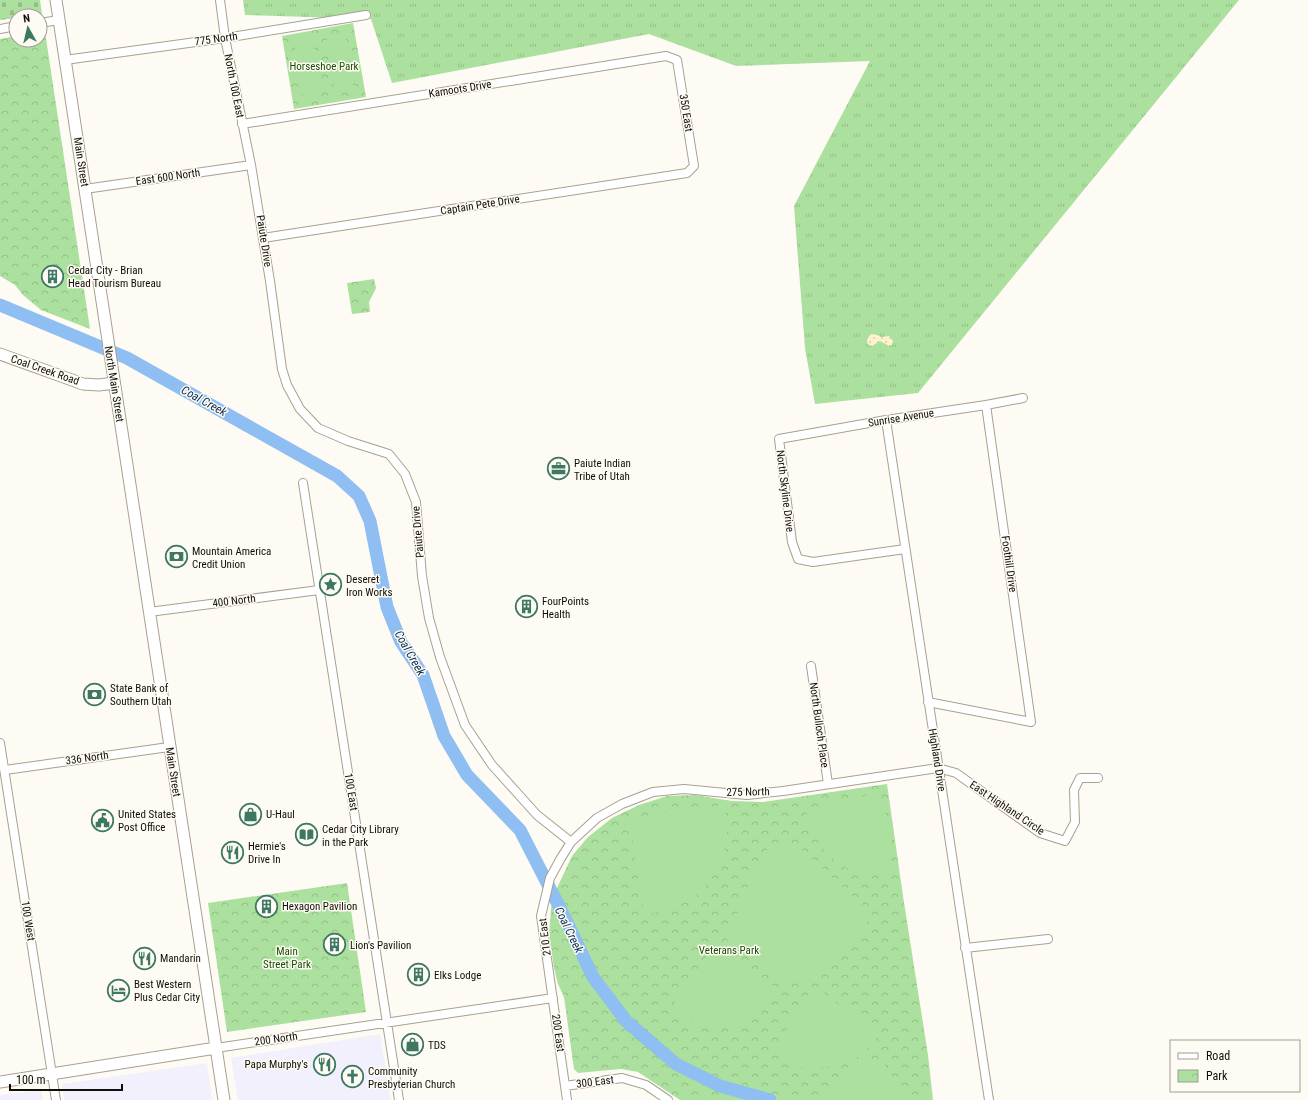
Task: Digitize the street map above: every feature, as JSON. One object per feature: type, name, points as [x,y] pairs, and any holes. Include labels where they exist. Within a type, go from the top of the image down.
[{"type":"main road","name":"Main Street","points":[[56,0],[105,325]]},
{"type":"main road","name":"North Main Street","points":[[105,325],[124,443]]},
{"type":"main road","name":"Coal Creek Road","points":[[0,354],[82,384],[99,385],[114,383]]},
{"type":"main road","name":"Main Street","points":[[124,443],[169,747],[224,1100]]},
{"type":"main road","name":"200 North","points":[[0,1082],[216,1048]]},
{"type":"street","name":"North 100 East","points":[[220,0],[224,38],[242,124]]},
{"type":"street","name":"775 North","points":[[65,60],[224,38],[366,15]]},
{"type":"street","points":[[48,22],[59,20]]},
{"type":"street","name":"Kamoots Drive","points":[[242,124],[666,56],[677,60]]},
{"type":"street","name":"350 East","points":[[677,60],[694,166]]},
{"type":"street","name":"Paiute Drive","points":[[242,124],[251,165],[263,238],[282,369],[287,384],[300,409],[318,428],[348,441],[389,454],[405,474],[416,502],[422,576],[429,618],[440,657],[465,725],[492,765],[537,815],[571,842]]},
{"type":"street","name":"East 600 North","points":[[85,189],[251,165]]},
{"type":"street","name":"Captain Pete Drive","points":[[263,238],[687,173],[694,166]]},
{"type":"street","name":"Sunrise Avenue","points":[[779,439],[1024,398]]},
{"type":"street","name":"Foothill Drive","points":[[928,702],[1031,722],[986,405]]},
{"type":"street","name":"Highland Drive","points":[[886,420],[988,1100]]},
{"type":"street","name":"North Skyline Drive","points":[[779,439],[792,542],[798,559],[813,562],[905,549]]},
{"type":"street","name":"100 East","points":[[303,483],[399,1100]]},
{"type":"street","name":"400 North","points":[[149,612],[319,590]]},
{"type":"street","name":"North Bulloch Place","points":[[811,666],[828,784]]},
{"type":"street","name":"100 West","points":[[0,743],[56,1100]]},
{"type":"street","name":"336 North","points":[[5,770],[169,747]]},
{"type":"street","name":"275 North","points":[[571,842],[597,818],[622,804],[652,792],[684,789],[748,795],[938,768]]},
{"type":"street","name":"East Highland Circle","points":[[938,768],[956,773],[1040,833],[1066,841],[1075,822],[1074,790],[1080,778],[1098,778]]},
{"type":"street","name":"210 East","points":[[548,966],[541,916],[550,878],[571,842]]},
{"type":"street","points":[[965,948],[1048,938]]},
{"type":"street","name":"200 East","points":[[548,966],[567,1100]]},
{"type":"street","name":"200 North","points":[[216,1048],[553,998]]},
{"type":"street","name":"300 East","points":[[565,1086],[622,1078],[646,1085],[668,1100]]},
{"type":"shaded area","points":[[380,1034],[391,1100],[238,1100],[231,1058]]},
{"type":"shaded area","points":[[207,1063],[212,1100],[64,1100],[62,1084]]},
{"type":"shaded area","points":[[41,1090],[43,1100],[0,1100],[0,1095]]},
{"type":"green space","points":[[0,0],[40,0],[41,8],[8,8],[8,19],[0,20]]},
{"type":"green space","points":[[243,0],[1239,0],[918,393],[815,404],[805,348],[794,206],[870,61],[736,66],[649,34],[392,83],[371,19],[245,15]]},
{"type":"green space","name":"Horseshoe Park","points":[[353,23],[366,97],[294,109],[282,36]]},
{"type":"green space","points":[[345,33],[354,90],[335,93],[326,36]]},
{"type":"green space","points":[[312,37],[321,95],[303,98],[294,40]]},
{"type":"green space","points":[[8,38],[8,48],[47,48],[90,329],[41,310],[23,295],[15,285],[0,276],[0,39]]},
{"type":"green space","points":[[374,279],[376,288],[369,302],[370,312],[352,314],[347,283]]},
{"type":"green space","name":"Veterans Park","points":[[887,784],[928,1055],[933,1100],[680,1100],[638,1072],[621,1069],[578,1073],[574,1069],[564,997],[558,984],[554,968],[549,935],[551,908],[557,888],[572,856],[588,837],[612,818],[639,805],[667,796],[695,795],[732,801],[763,802]]},
{"type":"green space","points":[[868,795],[885,807],[892,873],[865,874],[851,870],[839,863],[819,844],[807,819],[806,810]]},
{"type":"green space","points":[[725,805],[727,832],[724,853],[716,870],[705,887],[692,899],[669,911],[644,914],[630,824],[635,817]]},
{"type":"green space","points":[[790,842],[797,845],[873,915],[826,973],[809,980],[783,980],[727,941],[746,890],[766,851],[774,844]]},
{"type":"green space","name":"Main Street Park","points":[[347,883],[366,1012],[227,1032],[208,903]]},
{"type":"green space","points":[[725,950],[779,990],[766,1006],[750,1019],[728,1025],[703,1025],[689,1021],[671,1008],[709,953]]},
{"type":"green space","points":[[823,992],[878,1036],[861,1055],[836,1066],[808,1068],[793,1065],[773,1053],[806,996]]},
{"type":"green space","points":[[868,1061],[883,1062],[907,1100],[822,1099]]},
{"type":"sand","points":[[871,334],[881,337],[889,336],[893,341],[892,345],[889,346],[880,341],[872,346],[869,345],[867,341]]},
{"type":"waterway","name":"Coal Creek","points":[[0,305],[127,358],[337,476],[359,496],[370,521],[387,607],[401,642],[423,675],[444,736],[467,775],[520,830],[593,977],[626,1021],[676,1064],[720,1086],[770,1100]]},
{"type":"place","name":"Cedar City - Brian Head Tourism Bureau","points":[[53,276]]},
{"type":"place","name":"Paiute Indian Tribe of Utah","points":[[559,469]]},
{"type":"place","name":"Mountain America Credit Union","points":[[177,557]]},
{"type":"place","name":"Deseret Iron Works","points":[[330,585]]},
{"type":"place","name":"FourPoints Health","points":[[527,607]]},
{"type":"place","name":"State Bank of Southern Utah","points":[[94,694]]},
{"type":"place","name":"U-Haul","points":[[251,814]]},
{"type":"place","name":"United States Post Office","points":[[103,820]]},
{"type":"place","name":"Cedar City Library in the Park","points":[[306,835]]},
{"type":"place","name":"Hermie's Drive In","points":[[232,852]]},
{"type":"place","name":"Hexagon Pavilion","points":[[267,906]]},
{"type":"place","name":"Lion's Pavilion","points":[[335,945]]},
{"type":"place","name":"Mandarin","points":[[145,958]]},
{"type":"place","name":"Elks Lodge","points":[[418,975]]},
{"type":"place","name":"Best Western Plus Cedar City","points":[[118,990]]},
{"type":"place","name":"TDS","points":[[413,1045]]},
{"type":"place","name":"Papa Murphy's","points":[[324,1064]]},
{"type":"place","name":"Community Presbyterian Church","points":[[353,1077]]}]
